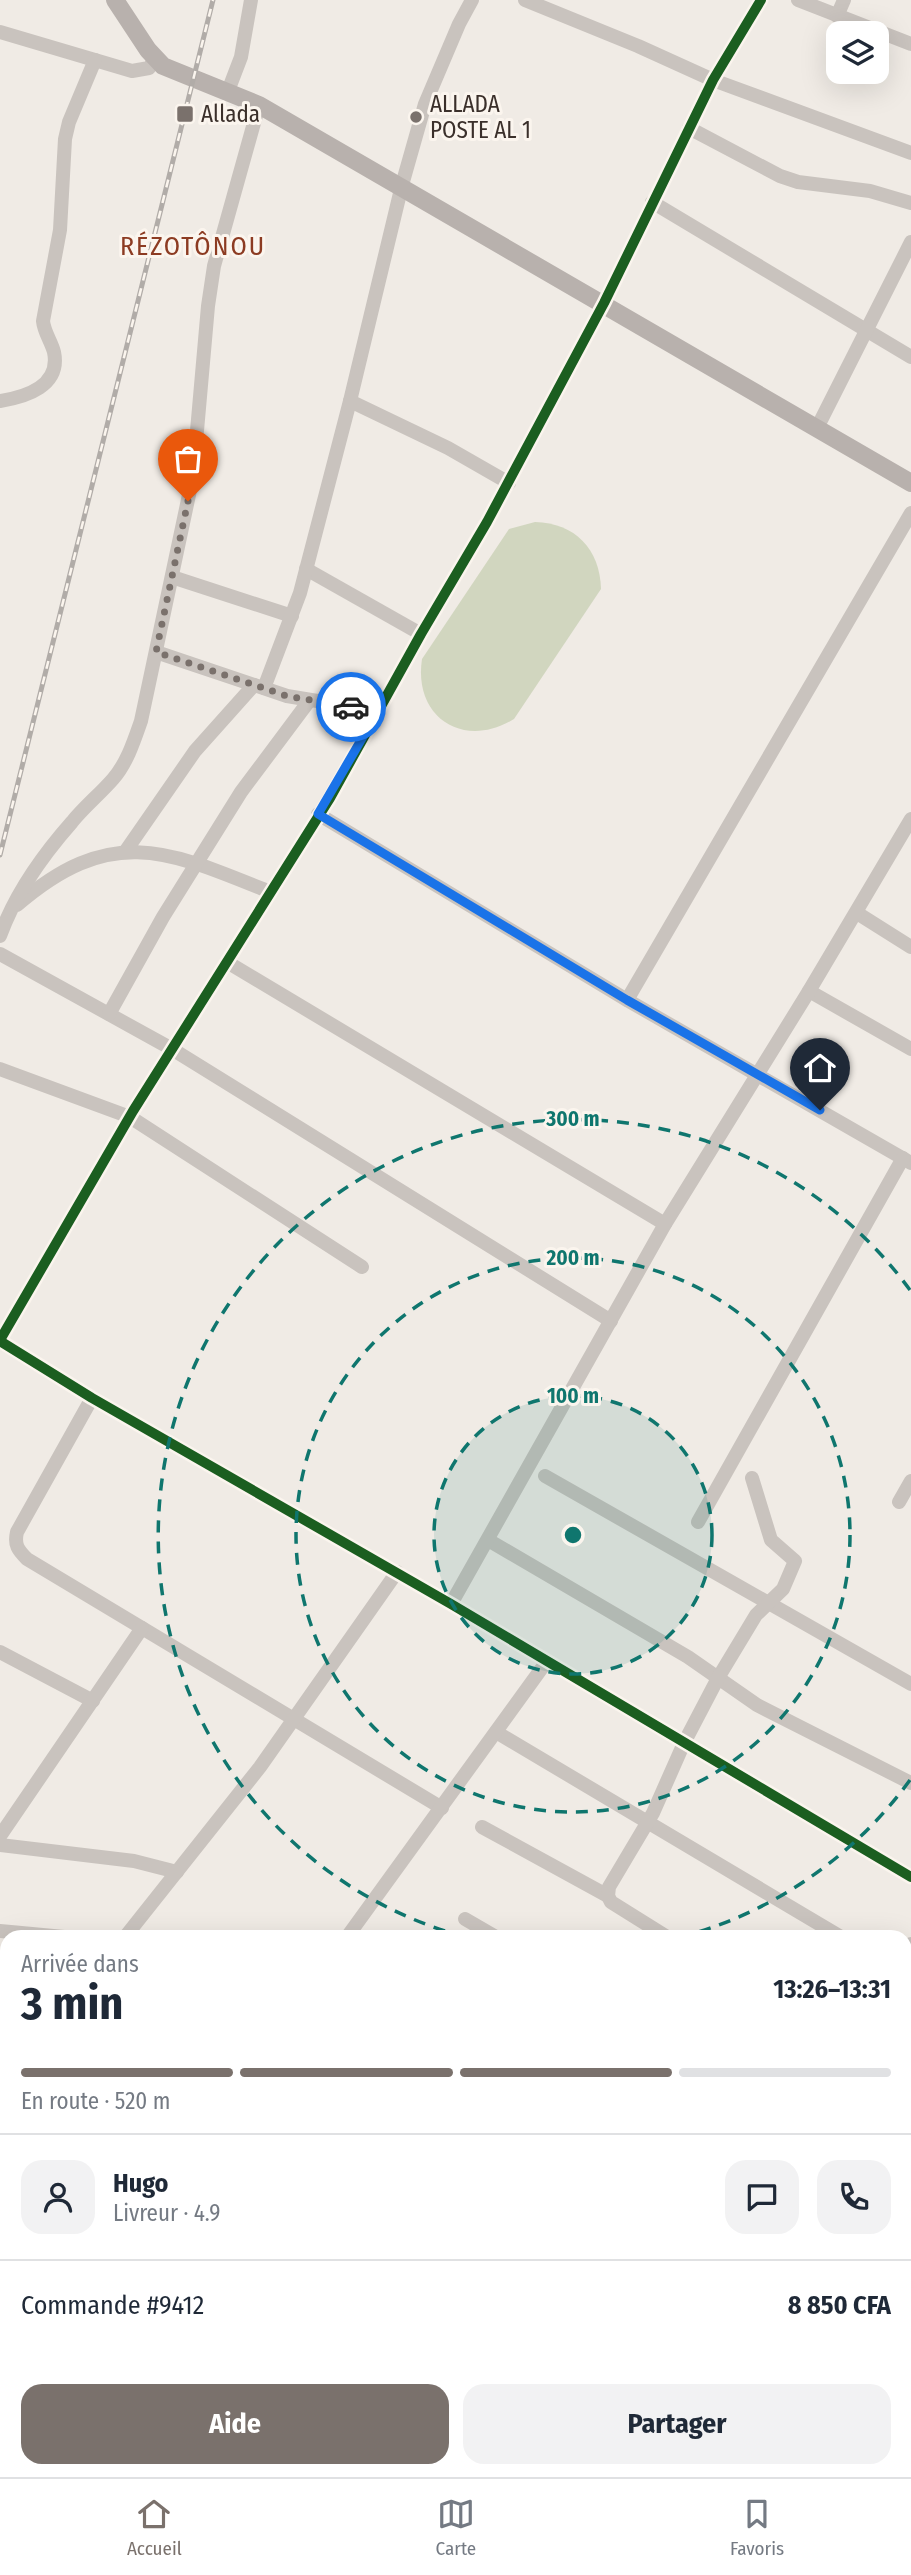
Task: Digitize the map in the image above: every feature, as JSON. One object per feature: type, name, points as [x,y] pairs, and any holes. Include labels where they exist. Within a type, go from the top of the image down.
[{"type":"main road","points":[[115,0],[155,59],[174,72],[259,105],[402,185],[911,483]]},
{"type":"street","points":[[228,91],[242,57],[251,0]]},
{"type":"street","points":[[125,852],[195,751],[259,687],[292,616],[350,401],[402,185],[429,94],[472,0]]},
{"type":"street","points":[[525,0],[713,80],[911,153]]},
{"type":"street","points":[[761,0],[713,80],[604,303],[509,482],[318,814],[130,1117],[0,1341],[92,1398],[452,1604],[911,1877]]},
{"type":"street","points":[[798,0],[837,16],[909,39]]},
{"type":"street","points":[[837,16],[844,0]]},
{"type":"street","points":[[0,32],[132,71],[149,68],[155,59]]},
{"type":"street","points":[[0,401],[25,396],[42,387],[55,365],[54,350],[44,331],[43,321],[61,229],[65,139],[69,122],[95,60]]},
{"type":"street","points":[[0,936],[9,912],[46,854],[72,821],[114,778],[124,762],[141,721],[197,450],[206,318],[214,266],[259,105]]},
{"type":"street","points":[[689,128],[780,176],[798,182],[870,191],[911,203]]},
{"type":"street","points":[[652,202],[911,357]]},
{"type":"street","points":[[817,428],[911,242]]},
{"type":"street","points":[[350,401],[448,448],[509,482]]},
{"type":"street","points":[[627,1000],[911,513]]},
{"type":"street","points":[[306,569],[421,634]]},
{"type":"street","points":[[172,578],[292,616]]},
{"type":"street","points":[[156,652],[309,701],[378,711]]},
{"type":"street","points":[[109,1014],[163,917],[241,792],[309,701]]},
{"type":"street","points":[[318,814],[627,1000],[907,1160],[698,1522]]},
{"type":"street","points":[[452,1604],[665,1224],[856,913],[905,842],[911,819]]},
{"type":"street","points":[[9,912],[47,880],[90,860],[135,850],[198,863],[270,892]]},
{"type":"street","points":[[856,913],[911,947]]},
{"type":"street","points":[[0,954],[172,1049],[611,1321]]},
{"type":"street","points":[[227,962],[665,1224]]},
{"type":"street","points":[[809,991],[911,1049]]},
{"type":"street","points":[[0,1069],[130,1117],[362,1267]]},
{"type":"street","points":[[92,1398],[16,1532],[18,1550],[27,1559],[442,1808]]},
{"type":"street","points":[[545,1476],[911,1684]]},
{"type":"street","points":[[656,1930],[611,1902],[608,1896],[609,1887],[648,1822],[684,1743],[718,1678],[756,1615],[783,1589],[795,1560],[771,1540],[752,1478]]},
{"type":"street","points":[[899,1502],[911,1481]]},
{"type":"street","points":[[488,1540],[688,1657],[757,1705],[911,1783]]},
{"type":"street","points":[[131,1930],[260,1767],[397,1572]]},
{"type":"street","points":[[0,1836],[142,1628]]},
{"type":"street","points":[[0,1652],[93,1701]]},
{"type":"street","points":[[352,1930],[547,1661]]},
{"type":"street","points":[[496,1732],[829,1930]]},
{"type":"street","points":[[482,1827],[608,1896]]},
{"type":"street","points":[[0,1845],[134,1861],[177,1872]]},
{"type":"street","points":[[465,1919],[484,1930]]},
{"type":"green space","points":[[535,522],[562,527],[583,541],[596,562],[601,589],[514,719],[495,728],[477,731],[461,729],[446,723],[434,712],[426,698],[421,680],[422,659],[509,529]]},
{"type":"railway","points":[[0,855],[213,0]]},
{"type":"cycle path","points":[[0,1340],[133,1111],[330,798],[487,522],[604,303],[713,80],[761,0]]},
{"type":"cycle path","points":[[0,1341],[92,1398],[451,1604],[911,1877]]},
{"type":"way so far","points":[[188,501],[156,652],[287,696],[351,707]]},
{"type":"place","name":"Allada","points":[[185,114]]},
{"type":"place","name":"ALLADA POSTE AL 1","points":[[416,117]]},
{"type":"district","name":"RÉZOTÔNOU","points":[[193,246]]},
{"type":"route","points":[[351,707],[378,711],[318,814],[627,1000],[820,1110]]}]
